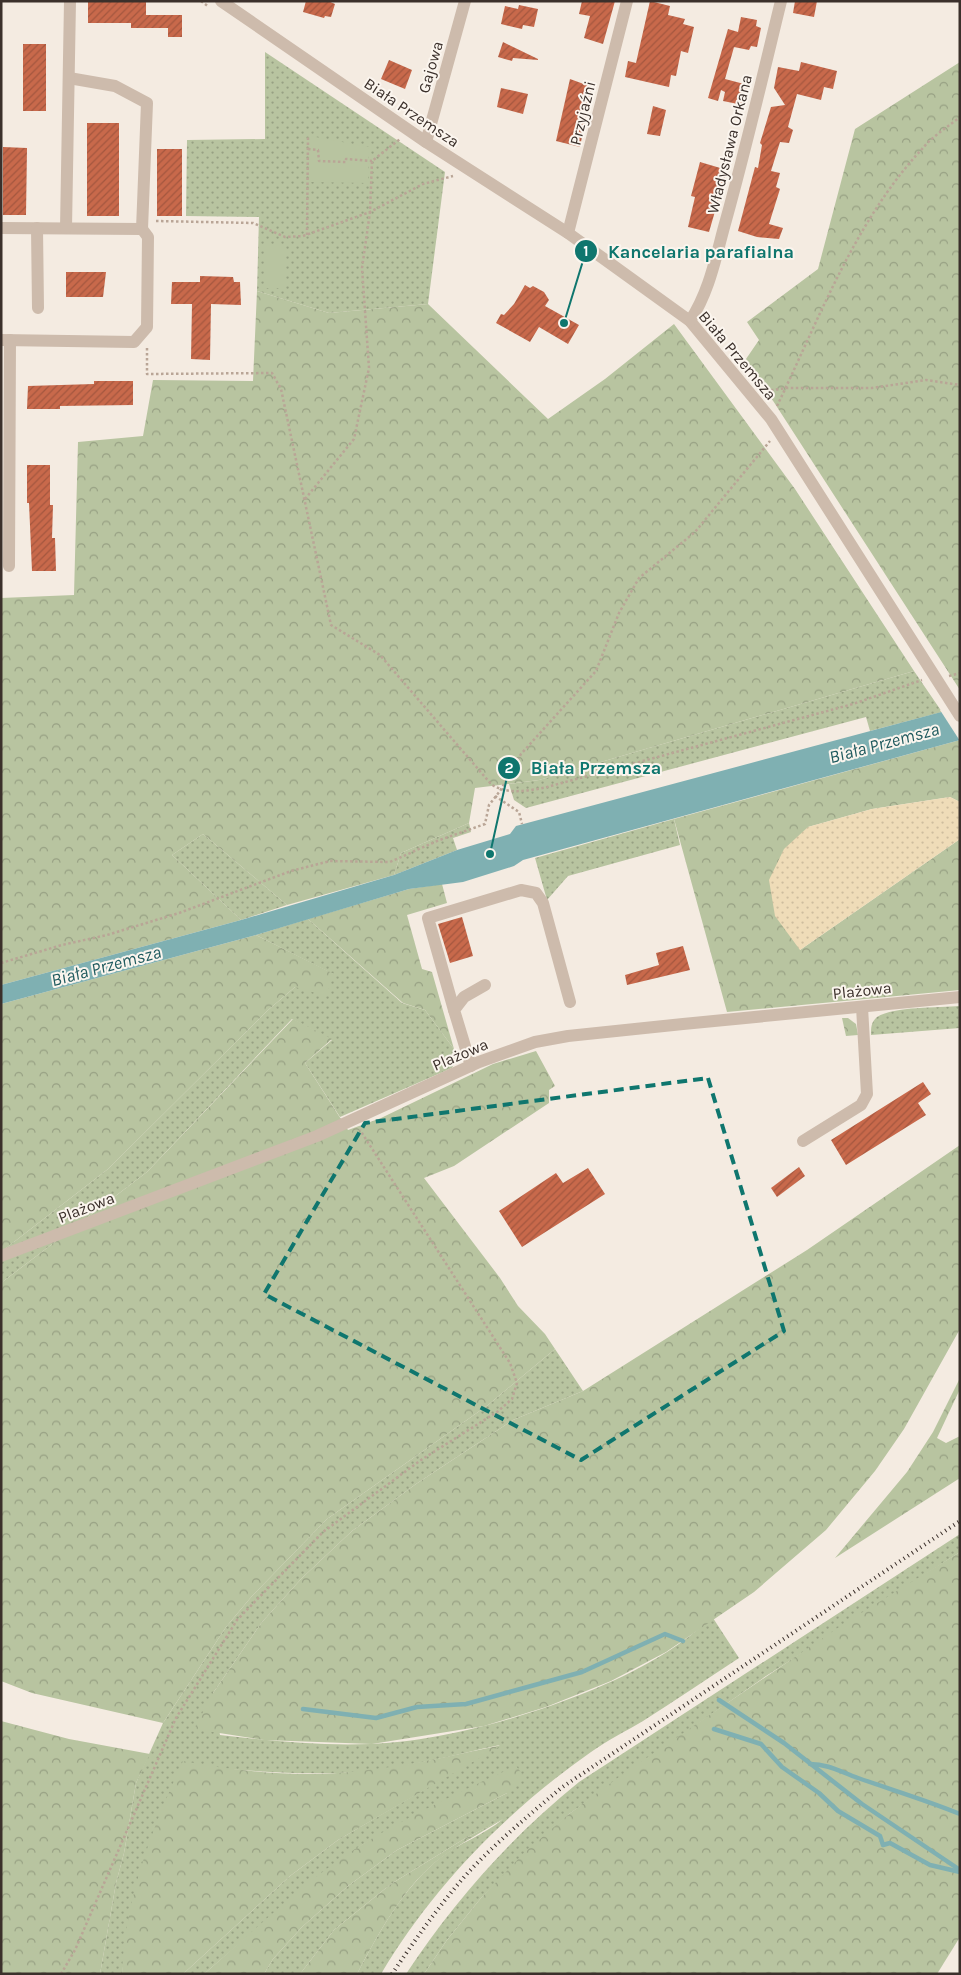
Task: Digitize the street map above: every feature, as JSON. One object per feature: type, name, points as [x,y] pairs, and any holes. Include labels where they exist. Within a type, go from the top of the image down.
[{"type":"street","points":[[66,228],[70,1]]},
{"type":"street","name":"Gajowa","points":[[426,142],[465,1]]},
{"type":"street","name":"Przyjaźni","points":[[568,233],[627,1]]},
{"type":"street","name":"Władysława Orkana","points":[[690,321],[701,304],[709,282],[743,157],[781,1]]},
{"type":"street","name":"Biała Przemsza","points":[[219,6],[404,134],[426,142],[568,233],[690,321],[771,419],[960,716]]},
{"type":"street","points":[[9,566],[6,340],[134,342],[147,327],[148,237],[142,225],[146,103],[115,86],[69,78]]},
{"type":"street","points":[[1,228],[142,225]]},
{"type":"street","points":[[37,228],[38,308]]},
{"type":"street","points":[[471,1066],[428,918],[521,890],[536,893],[543,903],[570,1002]]},
{"type":"street","points":[[454,1010],[464,997],[485,985]]},
{"type":"street","name":"Plażowa","points":[[1,1256],[317,1136],[471,1066],[535,1042],[568,1036],[960,997]]},
{"type":"street","points":[[803,1141],[861,1104],[867,1094],[868,1074],[862,1006]]},
{"type":"path","points":[[201,1],[219,6]]},
{"type":"path","points":[[771,419],[854,247],[885,195],[922,148],[960,117]]},
{"type":"path","points":[[393,133],[404,134]]},
{"type":"path","points":[[308,149],[318,150],[319,161],[322,162],[346,162],[346,160],[372,161],[404,134]]},
{"type":"path","points":[[307,235],[308,137]]},
{"type":"path","points":[[305,499],[354,439],[369,368],[362,268],[370,212],[372,161]]},
{"type":"path","points":[[142,225],[252,223],[284,237],[307,235],[370,212],[423,184],[457,174],[449,169]]},
{"type":"path","points":[[147,327],[147,374],[272,373],[281,389],[331,625],[380,654],[491,784],[500,791],[529,791],[547,787],[853,704],[925,680],[940,686],[945,677],[960,674]]},
{"type":"path","points":[[750,394],[786,388],[872,388],[926,380],[960,384]]},
{"type":"path","points":[[1,962],[107,935],[179,913],[291,871],[330,861],[390,862],[437,840],[484,824],[489,805],[500,791],[521,754],[596,670],[619,613],[639,578],[696,532],[778,431]]},
{"type":"path","points":[[495,796],[519,812],[522,824]]},
{"type":"path","points":[[61,1974],[75,1950],[176,1718],[237,1620],[323,1532],[421,1460],[497,1412],[512,1400],[515,1393],[517,1383],[510,1362],[353,1119]]},
{"type":"highlighted area","points":[[708,1078],[784,1331],[581,1460],[264,1294],[365,1123]]},
{"type":"green space","points":[[265,52],[445,172],[428,304],[329,313],[257,291],[259,217],[186,216],[187,140],[265,139]]},
{"type":"green space","points":[[960,62],[960,690],[746,359],[759,340],[747,322],[818,269],[855,129]]},
{"type":"green space","points":[[310,136],[369,147],[368,183],[310,182]]},
{"type":"green space","points":[[265,246],[285,246],[285,288],[265,288]]},
{"type":"green space","points":[[257,291],[329,313],[428,304],[548,419],[605,379],[674,324],[795,489],[914,671],[539,780],[475,788],[469,823],[401,853],[394,875],[287,905],[203,834],[172,855],[241,920],[1,985],[1,598],[74,595],[78,442],[143,436],[153,380],[253,381]]},
{"type":"green space","points":[[914,671],[942,712],[870,731],[866,717],[526,808],[514,800],[509,784],[539,780]]},
{"type":"green space","points":[[960,740],[960,802],[950,797],[872,809],[808,827],[800,950],[960,839],[960,990],[727,1012],[674,819]]},
{"type":"green space","points":[[674,819],[680,845],[568,876],[547,900],[535,858]]},
{"type":"green space","points":[[469,823],[471,832],[453,838],[457,850],[394,875],[401,853]]},
{"type":"green space","points":[[203,834],[287,905],[241,920],[172,855]]},
{"type":"green space","points":[[442,884],[447,903],[407,915],[422,969],[432,972],[454,1049],[425,1010],[403,1003],[308,919],[409,889]]},
{"type":"green space","points":[[308,919],[402,1003],[425,1010],[454,1049],[457,1057],[452,1068],[340,1117],[305,1063],[332,1040],[292,1019],[147,1172],[1,1283],[1,1252],[108,1169],[267,1011],[295,987],[333,974],[256,935]]},
{"type":"green space","points":[[256,935],[334,974],[326,996],[295,987],[267,1011],[108,1169],[1,1252],[1,1004]]},
{"type":"green space","points":[[960,1006],[960,1028],[871,1035],[874,1021],[885,1013],[905,1009]]},
{"type":"green space","points":[[842,1018],[848,1018],[856,1024],[858,1035],[846,1036]]},
{"type":"green space","points":[[293,1019],[332,1039],[305,1063],[348,1130],[381,1118],[493,1064],[536,1051],[555,1086],[549,1090],[549,1103],[454,1166],[424,1178],[500,1278],[518,1306],[545,1334],[555,1349],[488,1405],[327,1519],[252,1596],[226,1627],[163,1723],[32,1693],[1,1681],[1,1283],[147,1172]]},
{"type":"green space","points":[[960,1145],[960,1329],[904,1429],[875,1471],[826,1530],[754,1592],[666,1652],[611,1681],[546,1707],[484,1726],[372,1744],[264,1740],[194,1729],[213,1693],[262,1622],[302,1578],[352,1531],[416,1484],[513,1420],[583,1391],[807,1250]]},
{"type":"green space","points":[[555,1349],[583,1391],[513,1420],[416,1484],[352,1531],[302,1578],[262,1622],[213,1693],[220,1735],[296,1742],[371,1744],[444,1735],[484,1726],[524,1715],[602,1686],[667,1652],[713,1618],[739,1658],[643,1721],[597,1748],[530,1799],[474,1852],[448,1880],[424,1910],[381,1974],[357,1974],[374,1942],[403,1897],[440,1858],[503,1819],[464,1839],[391,1884],[334,1930],[300,1974],[264,1974],[273,1959],[302,1927],[348,1886],[397,1850],[507,1793],[435,1805],[362,1845],[310,1883],[204,1974],[183,1974],[290,1876],[338,1840],[500,1745],[412,1764],[358,1772],[308,1773],[225,1769],[130,1913],[122,1974],[100,1974],[136,1783],[163,1723],[226,1627],[252,1596],[327,1519],[488,1405]]},
{"type":"green space","points":[[960,1378],[960,1389],[937,1438],[946,1443],[960,1436],[960,1478],[835,1558],[907,1472],[933,1432]]},
{"type":"green space","points":[[960,1534],[960,1552],[766,1676],[569,1814],[481,1898],[447,1940],[424,1974],[406,1974],[424,1947],[485,1871],[530,1825],[579,1782]]},
{"type":"green space","points":[[960,1552],[960,1937],[937,1974],[424,1974],[447,1940],[481,1898],[525,1852],[569,1814],[623,1774],[845,1623]]},
{"type":"green space","points":[[1,1721],[69,1739],[150,1754],[136,1783],[100,1974],[1,1974]]},
{"type":"green space","points":[[502,1745],[338,1840],[290,1876],[183,1974],[122,1974],[124,1946],[134,1891],[151,1838],[183,1761],[271,1773],[338,1773],[414,1763]]},
{"type":"green space","points":[[516,1766],[523,1775],[507,1793],[397,1850],[348,1886],[302,1927],[273,1959],[264,1974],[204,1974],[322,1872],[343,1857],[419,1812]]},
{"type":"green space","points":[[510,1815],[442,1857],[416,1881],[393,1911],[357,1974],[300,1974],[334,1930],[391,1884],[464,1839]]},
{"type":"sand","points":[[950,797],[960,802],[960,839],[800,950],[775,916],[769,880],[784,849],[808,827],[872,809]]},
{"type":"water","points":[[960,707],[960,740],[523,860],[514,866],[463,882],[409,889],[256,935],[1,1004],[1,985],[241,920],[394,875],[457,850],[510,834],[516,826]]},
{"type":"pier","points":[[960,705],[960,741],[940,710]]},
{"type":"building","points":[[88,1],[146,1],[146,15],[182,15],[182,37],[168,37],[168,28],[131,28],[131,23],[88,23]]},
{"type":"building","points":[[306,1],[328,1],[335,4],[331,17],[325,16],[324,18],[303,12]]},
{"type":"building","points":[[582,1],[615,1],[603,44],[584,38],[590,16],[579,14]]},
{"type":"building","points":[[650,1],[670,6],[668,15],[685,19],[683,24],[694,27],[688,53],[681,51],[676,76],[671,75],[669,87],[625,77],[628,61],[636,63]]},
{"type":"building","points":[[795,1],[817,1],[814,17],[793,13]]},
{"type":"building","points":[[519,5],[538,9],[534,27],[523,25],[522,29],[501,24],[505,6],[518,9]]},
{"type":"building","points":[[741,17],[757,20],[756,26],[761,28],[757,47],[751,46],[749,50],[734,47],[725,79],[748,85],[743,105],[723,101],[725,92],[721,90],[718,101],[708,98],[728,29],[738,32]]},
{"type":"building","points":[[503,42],[538,60],[513,58],[512,61],[498,57]]},
{"type":"building","points":[[23,44],[46,44],[46,111],[23,111]]},
{"type":"building","points":[[389,60],[412,70],[405,89],[381,79]]},
{"type":"building","points":[[801,62],[837,71],[833,89],[824,87],[821,100],[797,94],[788,127],[793,130],[789,143],[780,142],[771,171],[780,173],[776,187],[780,189],[769,224],[783,228],[779,239],[757,237],[738,231],[755,167],[758,168],[762,145],[760,143],[771,107],[785,105],[774,88],[778,67],[799,71]]},
{"type":"building","points":[[570,79],[592,87],[580,147],[556,141]]},
{"type":"building","points":[[501,88],[528,94],[523,114],[497,107]]},
{"type":"building","points":[[653,106],[666,110],[660,136],[647,134]]},
{"type":"building","points":[[87,123],[119,123],[119,216],[87,216]]},
{"type":"building","points":[[3,147],[27,148],[26,215],[3,215]]},
{"type":"building","points":[[157,149],[182,149],[182,216],[157,216]]},
{"type":"building","points":[[700,162],[727,170],[709,232],[688,227],[695,197],[691,196]]},
{"type":"building","points":[[66,272],[106,272],[103,297],[66,297]]},
{"type":"building","points":[[200,276],[233,277],[234,282],[240,282],[241,305],[211,304],[210,360],[191,359],[192,304],[171,304],[172,282],[200,282]]},
{"type":"building","points":[[525,285],[530,288],[533,286],[544,292],[549,300],[545,306],[579,325],[568,344],[539,327],[530,342],[496,323],[501,314],[504,315],[514,304]]},
{"type":"building","points":[[94,381],[133,381],[133,405],[60,406],[60,409],[27,409],[28,386],[94,384]]},
{"type":"building","points":[[27,465],[50,465],[50,505],[53,505],[52,538],[55,538],[56,571],[32,571],[29,503],[27,503]]},
{"type":"building","points":[[462,917],[473,956],[450,963],[438,924]]},
{"type":"building","points":[[683,946],[690,970],[627,985],[625,975],[659,965],[656,953]]},
{"type":"building","points":[[923,1082],[931,1094],[918,1103],[926,1115],[846,1165],[831,1140]]},
{"type":"building","points":[[799,1167],[805,1176],[777,1197],[771,1188]]},
{"type":"building","points":[[588,1168],[605,1194],[522,1247],[499,1211],[556,1173],[563,1183]]},
{"type":"waterway","points":[[303,1709],[376,1718],[417,1707],[466,1704],[582,1672],[665,1634],[683,1641]]},
{"type":"waterway","points":[[719,1700],[784,1743],[862,1804],[960,1870]]},
{"type":"waterway","points":[[714,1729],[761,1744],[782,1767],[819,1793],[838,1811],[880,1836],[883,1845],[890,1843],[930,1865],[960,1872]]},
{"type":"waterway","points":[[810,1764],[823,1765],[960,1814]]},
{"type":"railway","points":[[392,1974],[427,1924],[465,1876],[499,1841],[561,1788],[960,1521]]},
{"type":"place","name":"Kancelaria parafialna","points":[[564,323]]},
{"type":"place","name":"Biała Przemsza","points":[[490,854]]}]
